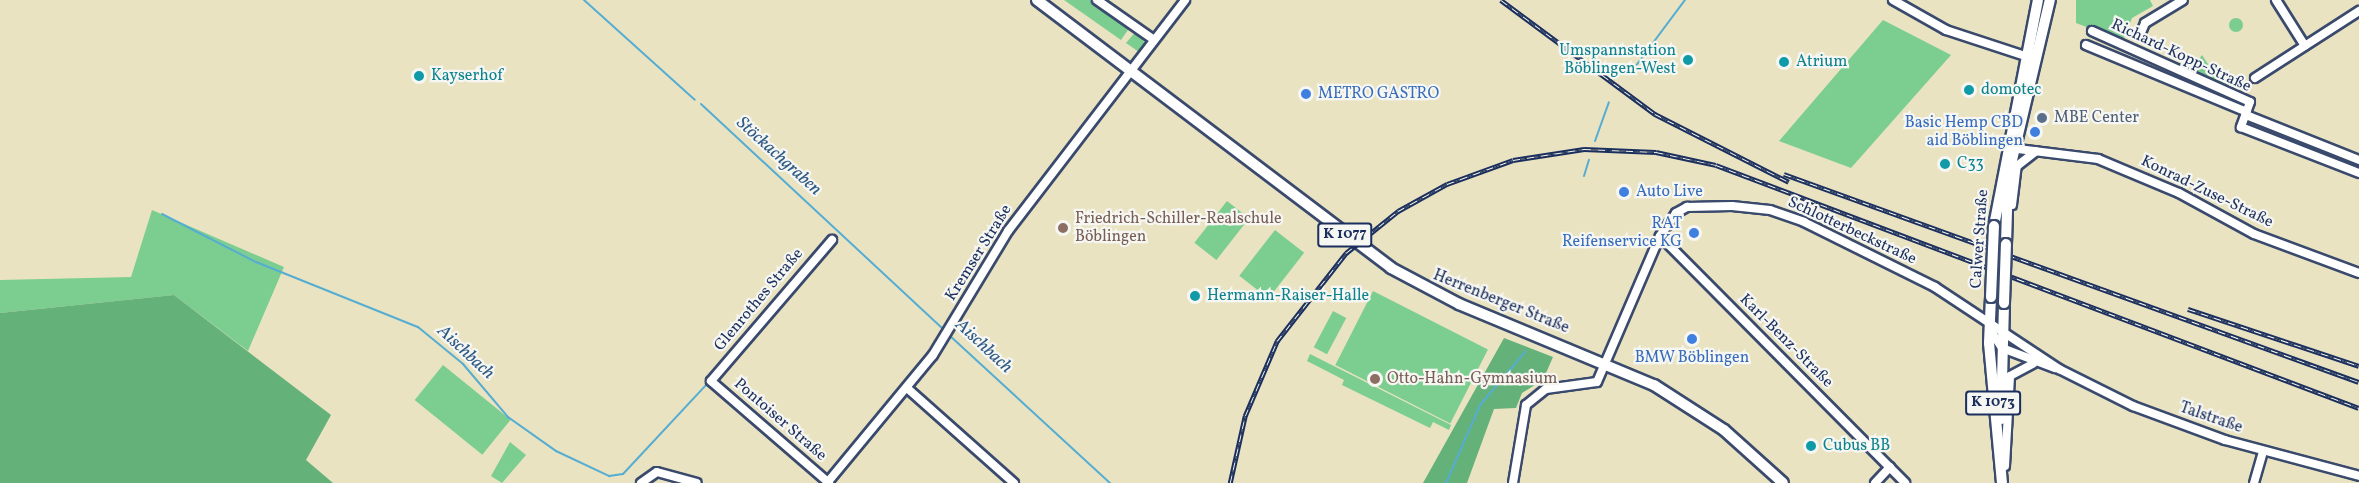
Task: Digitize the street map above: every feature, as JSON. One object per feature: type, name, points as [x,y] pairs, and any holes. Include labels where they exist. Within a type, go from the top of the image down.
[{"type":"main road","name":"Herrenberger Straße","points":[[1037,0],[1132,67],[1391,268],[1460,304],[1606,361],[1698,411],[1783,483]]},
{"type":"main road","name":"Calwer Straße","points":[[2002,483],[1990,322],[1994,226],[2029,57],[2038,0]]},
{"type":"main road","name":"Calwer Straße","points":[[2029,57],[2050,0]]},
{"type":"main road","name":"Calwer Straße","points":[[2000,204],[2006,230],[2002,348],[2007,483]]},
{"type":"street","points":[[1097,0],[1153,39]]},
{"type":"street","points":[[1132,67],[1185,0]]},
{"type":"street","points":[[1893,0],[1946,30],[2029,57]]},
{"type":"street","points":[[2140,35],[2145,22],[2184,0]]},
{"type":"street","points":[[2276,0],[2305,46]]},
{"type":"street","points":[[2255,78],[2359,11]]},
{"type":"street","name":"Richard-Kopp-Straße","points":[[2092,31],[2250,102],[2241,127],[2359,173]]},
{"type":"street","name":"Richard-Kopp-Straße","points":[[2086,45],[2359,160]]},
{"type":"street","name":"Kremser Straße","points":[[828,483],[907,388],[944,338],[1004,238],[1132,67]]},
{"type":"street","name":"Konrad-Zuse-Straße","points":[[2011,148],[2076,153],[2139,175],[2254,234],[2359,273]]},
{"type":"street","name":"Konrad-Zuse-Straße","points":[[2021,158],[2039,150]]},
{"type":"street","name":"Calwer Straße","points":[[2006,230],[2021,158]]},
{"type":"street","name":"Schlotterbeckstraße","points":[[1513,483],[1522,418],[1530,398],[1555,386],[1590,386],[1606,361],[1660,236],[1687,207],[1732,206],[1788,214],[1935,287],[1990,322]]},
{"type":"street","name":"Karl-Benz-Straße","points":[[1660,236],[1905,483]]},
{"type":"street","name":"Glenrothes Straße","points":[[711,381],[832,240]]},
{"type":"street","points":[[1990,322],[2002,348]]},
{"type":"street","name":"Talstraße","points":[[1990,322],[2002,333],[2059,369],[2140,409],[2263,452],[2359,476]]},
{"type":"street","name":"Talstraße","points":[[2002,348],[2033,364],[2059,369]]},
{"type":"street","name":"Talstraße","points":[[2015,370],[2033,364]]},
{"type":"street","name":"Calwer Straße","points":[[2005,466],[2009,382],[2015,370]]},
{"type":"street","name":"Pontoiser Straße","points":[[711,381],[828,483]]},
{"type":"street","points":[[907,388],[1014,483]]},
{"type":"street","points":[[2254,483],[2263,452]]},
{"type":"street","points":[[1875,483],[1890,467]]},
{"type":"street","points":[[641,483],[657,472],[697,483]]},
{"type":"green space","points":[[1064,0],[1090,0],[1130,27],[1121,40]]},
{"type":"green space","points":[[2076,0],[2150,0],[2153,6],[2132,18],[2123,41],[2076,23]]},
{"type":"green space","points":[[2236,18],[2241,20],[2243,25],[2241,30],[2236,32],[2231,30],[2229,25],[2231,20]]},
{"type":"green space","points":[[1883,20],[1951,55],[1851,168],[1779,141]]},
{"type":"green space","points":[[1137,30],[1145,44],[1139,52],[1126,43]]},
{"type":"green space","points":[[2202,55],[2210,67],[2235,77],[2229,91],[2189,73]]},
{"type":"green space","points":[[1227,201],[1249,218],[1216,260],[1194,243]]},
{"type":"green space","points":[[152,210],[284,267],[248,351],[174,295],[0,313],[0,280],[131,277]]},
{"type":"green space","points":[[1275,230],[1304,253],[1268,298],[1239,276]]},
{"type":"green space","points":[[1373,291],[1488,350],[1450,424],[1335,365]]},
{"type":"green space","points":[[174,295],[331,415],[306,460],[333,483],[0,483],[0,313]]},
{"type":"green space","points":[[1333,311],[1346,318],[1327,354],[1314,347]]},
{"type":"green space","points":[[1504,338],[1553,357],[1543,380],[1522,393],[1516,408],[1494,409],[1467,483],[1423,483]]},
{"type":"green space","points":[[1310,354],[1451,425],[1449,430],[1433,422],[1430,428],[1342,385],[1344,380],[1307,361]]},
{"type":"green space","points":[[443,365],[511,420],[482,455],[415,400]]},
{"type":"green space","points":[[510,442],[526,455],[502,483],[491,476]]},
{"type":"waterway","name":"Stöckachgraben","points":[[584,0],[695,100]]},
{"type":"waterway","name":"Aischbach","points":[[1632,71],[1685,0]]},
{"type":"waterway","name":"Aischbach","points":[[1595,141],[1609,102]]},
{"type":"waterway","name":"Stöckachgraben","points":[[701,104],[945,331]]},
{"type":"waterway","name":"Aischbach","points":[[1584,176],[1589,160]]},
{"type":"waterway","name":"Aischbach","points":[[162,214],[256,262],[418,327],[463,364],[508,417],[556,451],[609,476],[623,474],[708,383]]},
{"type":"waterway","name":"Aischbach","points":[[949,335],[1110,483]]},
{"type":"waterway","name":"Aischbach","points":[[1446,483],[1480,405],[1525,352]]},
{"type":"railway","points":[[1501,0],[1655,114],[1789,182]]},
{"type":"railway","points":[[1230,483],[1245,416],[1277,341],[1346,253],[1398,211],[1447,184],[1513,160],[1584,149],[1656,152],[1716,165],[2359,408]]},
{"type":"railway","points":[[1784,174],[2359,382]]},
{"type":"railway","points":[[2188,309],[2359,366]]},
{"type":"place","name":"Umspannstation Böblingen-West","points":[[1688,60]]},
{"type":"place","name":"Atrium","points":[[1784,62]]},
{"type":"place","name":"Kayserhof","points":[[419,76]]},
{"type":"place","name":"domotec","points":[[1969,90]]},
{"type":"place","name":"METRO GASTRO","points":[[1306,94]]},
{"type":"place","name":"MBE Center","points":[[2042,118]]},
{"type":"place","name":"Basic Hemp CBD aid Böblingen","points":[[2035,132]]},
{"type":"place","name":"C33","points":[[1945,164]]},
{"type":"place","name":"Auto Live","points":[[1624,192]]},
{"type":"place","name":"Friedrich-Schiller-Realschule Böblingen","points":[[1063,228]]},
{"type":"place","name":"RAT Reifenservice KG","points":[[1694,233]]},
{"type":"place","name":"Hermann-Raiser-Halle","points":[[1195,296]]},
{"type":"place","name":"BMW Böblingen","points":[[1692,339]]},
{"type":"place","name":"Otto-Hahn-Gymnasium","points":[[1375,379]]},
{"type":"place","name":"Cubus BB","points":[[1811,446]]}]
